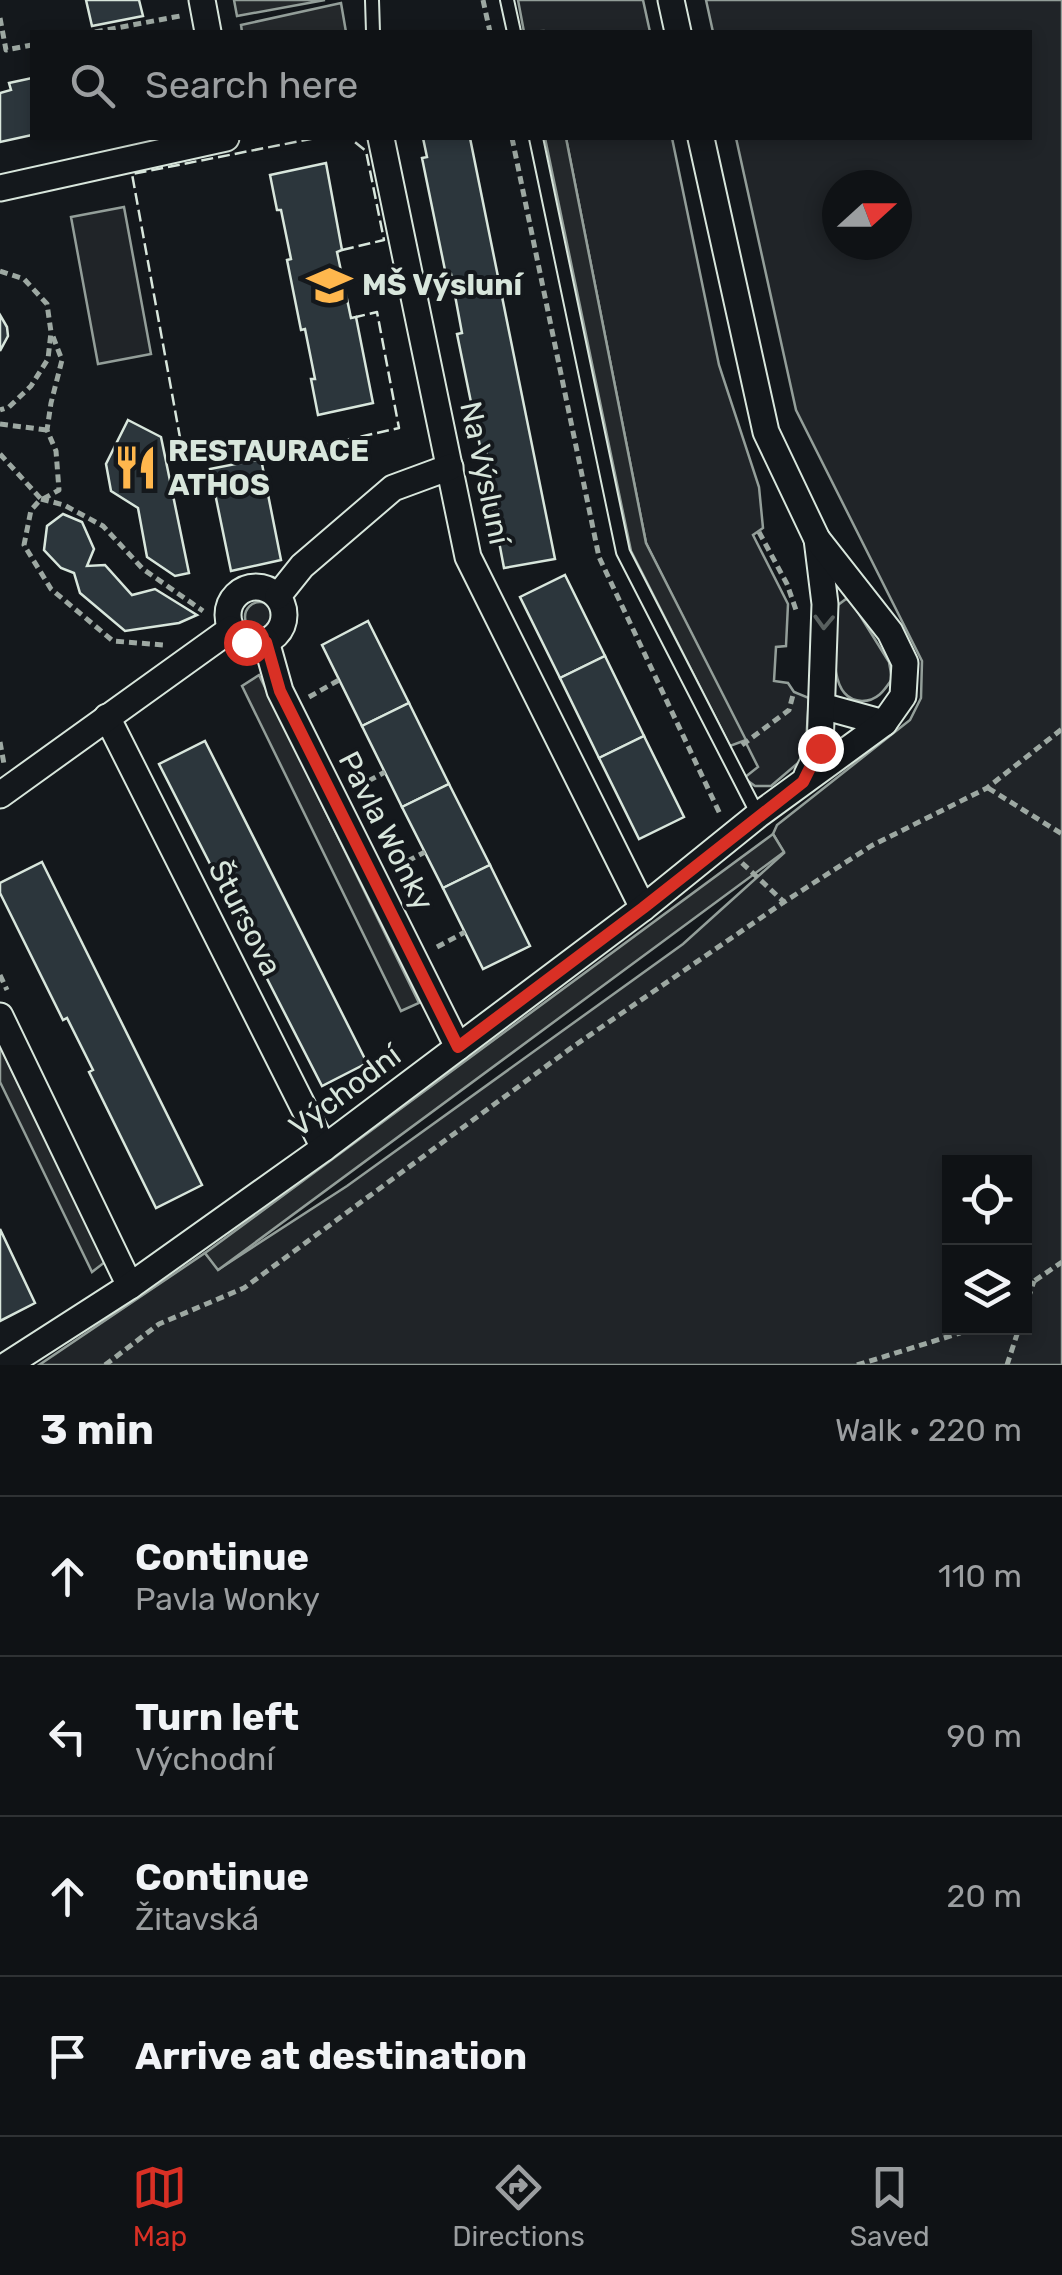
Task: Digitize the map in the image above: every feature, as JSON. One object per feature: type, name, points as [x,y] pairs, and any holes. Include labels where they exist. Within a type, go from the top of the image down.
[{"type":"street","points":[[670,0],[678,30]]},
{"type":"street","points":[[0,188],[217,140]]},
{"type":"street","name":"Na Výsluní","points":[[382,140],[468,557],[643,908]]},
{"type":"street","points":[[701,140],[766,432],[816,539],[890,632],[906,662],[903,696],[884,722],[822,706]]},
{"type":"street","points":[[278,596],[302,566],[393,488],[450,468]]},
{"type":"street","points":[[803,782],[820,748],[825,604],[816,539]]},
{"type":"street","points":[[257,586],[278,596],[284,606],[280,632],[266,642],[254,644],[234,634],[229,607],[239,592],[257,586]]},
{"type":"street","points":[[0,795],[232,628]]},
{"type":"street","name":"Pavla Wonky","points":[[266,642],[280,691],[458,1047]]},
{"type":"street","name":"Štursova","points":[[107,717],[324,1148]]},
{"type":"street","name":"Východní","points":[[7,1365],[130,1286],[324,1148],[643,908],[723,833],[758,816],[884,722]]},
{"type":"street","points":[[4,1004],[130,1286]]},
{"type":"lane","points":[[370,30],[372,0]]},
{"type":"lane","points":[[507,0],[514,30]]},
{"type":"lane","points":[[536,140],[623,552],[758,816]]},
{"type":"path","points":[[483,0],[490,30]]},
{"type":"path","points":[[107,30],[204,15]]},
{"type":"path","points":[[0,18],[3,50],[30,44]]},
{"type":"path","points":[[512,140],[598,557],[723,833],[784,902]]},
{"type":"path","points":[[0,271],[24,279],[48,304],[51,332],[48,358],[31,386],[0,410]]},
{"type":"path","points":[[51,332],[62,360],[48,430],[56,451],[59,490],[31,510],[24,546],[51,589],[113,641],[172,645]]},
{"type":"path","points":[[0,424],[48,430]]},
{"type":"path","points":[[0,454],[42,499],[64,505],[103,526],[142,569],[204,610]]},
{"type":"path","points":[[759,532],[796,605],[796,625]]},
{"type":"path","points":[[728,756],[789,710],[794,678]]},
{"type":"path","points":[[306,699],[339,680]]},
{"type":"path","points":[[105,1365],[159,1324],[244,1288],[571,1048],[784,902],[871,846],[986,788],[1062,728]]},
{"type":"path","points":[[350,790],[385,772]]},
{"type":"path","points":[[986,788],[1062,834]]},
{"type":"path","points":[[388,871],[425,852]]},
{"type":"path","points":[[426,952],[465,932]]},
{"type":"path","points":[[0,974],[4,1004]]},
{"type":"path","points":[[1032,1287],[1034,1281],[1062,1262]]},
{"type":"path","points":[[858,1365],[954,1335]]},
{"type":"path","points":[[1007,1365],[1017,1335]]},
{"type":"shaded area","points":[[234,0],[325,0],[237,16]]},
{"type":"shaded area","points":[[518,0],[643,0],[650,30],[524,30]]},
{"type":"shaded area","points":[[706,0],[1062,0],[1062,1365],[39,1365],[205,1253],[219,1269],[347,1186],[683,944],[784,853],[773,834],[777,825],[910,720],[921,698],[922,661],[796,410],[736,140],[1032,140],[1032,30],[713,30]]},
{"type":"shaded area","points":[[341,3],[346,30],[242,30],[241,25]]},
{"type":"shaded area","points":[[545,140],[566,140],[646,543],[746,740],[730,746],[631,551]]},
{"type":"shaded area","points":[[566,140],[672,140],[719,365],[759,487],[763,528],[753,535],[788,604],[786,646],[776,647],[774,681],[788,683],[794,692],[809,698],[805,757],[771,786],[755,786],[744,778],[758,767],[646,543]]},
{"type":"shaded area","points":[[124,207],[151,354],[98,364],[71,217]]},
{"type":"shaded area","points":[[846,599],[851,601],[889,662],[892,679],[880,694],[867,701],[850,698],[837,677],[838,605]]},
{"type":"shaded area","points":[[260,602],[271,606],[275,617],[271,628],[260,632],[249,628],[245,617],[249,606]]},
{"type":"shaded area","points":[[259,675],[419,1003],[401,1011],[242,686]]},
{"type":"shaded area","points":[[773,834],[784,852],[218,1270],[205,1253]]},
{"type":"shaded area","points":[[0,1046],[105,1262],[92,1272],[0,1082]]},
{"type":"building","points":[[86,0],[139,0],[143,16],[92,26]]},
{"type":"building","points":[[30,78],[30,135],[0,142],[0,93],[11,90],[9,83]]},
{"type":"building","points":[[423,140],[470,140],[555,559],[504,568],[493,510],[498,509],[486,450],[481,451],[457,334],[462,333],[451,274],[446,275],[422,158],[427,157]]},
{"type":"building","points":[[326,163],[342,250],[337,252],[351,318],[356,317],[373,403],[318,415],[305,329],[301,330],[287,260],[291,259],[270,175]]},
{"type":"building","points":[[0,315],[8,336],[0,351]]},
{"type":"building","points":[[128,420],[161,437],[189,573],[175,576],[147,557],[138,508],[111,491],[106,464]]},
{"type":"building","points":[[261,459],[281,560],[231,571],[210,469]]},
{"type":"building","points":[[63,514],[82,522],[94,549],[87,566],[105,565],[132,595],[155,589],[197,615],[179,623],[125,631],[80,593],[74,573],[61,568],[44,550],[47,526]]},
{"type":"building","points":[[565,575],[605,656],[560,678],[520,597]]},
{"type":"building","points":[[368,621],[409,703],[362,726],[322,645]]},
{"type":"building","points":[[605,656],[644,736],[599,758],[560,678]]},
{"type":"building","points":[[409,703],[449,784],[402,807],[362,726]]},
{"type":"building","points":[[644,736],[684,817],[639,839],[599,758]]},
{"type":"building","points":[[205,741],[367,1063],[322,1086],[259,963],[264,961],[232,897],[228,899],[159,764]]},
{"type":"building","points":[[449,784],[490,865],[443,888],[402,807]]},
{"type":"building","points":[[42,862],[202,1185],[156,1208],[89,1072],[93,1070],[67,1018],[63,1020],[0,893],[0,883]]},
{"type":"building","points":[[490,865],[530,946],[483,969],[443,888]]},
{"type":"building","points":[[0,1229],[35,1303],[0,1321]]},
{"type":"fence","points":[[239,463],[236,447],[183,454],[132,174],[306,140]]},
{"type":"fence","points":[[342,250],[384,240],[366,151],[352,140]]},
{"type":"fence","points":[[261,459],[399,428],[377,312],[356,317]]},
{"type":"place","name":"MŠ Výsluní","points":[[329,285]]},
{"type":"place","name":"RESTAURACE ATHOS","points":[[135,468]]},
{"type":"route","points":[[246,642],[266,642],[280,691],[458,1047],[803,782],[820,748]]}]
